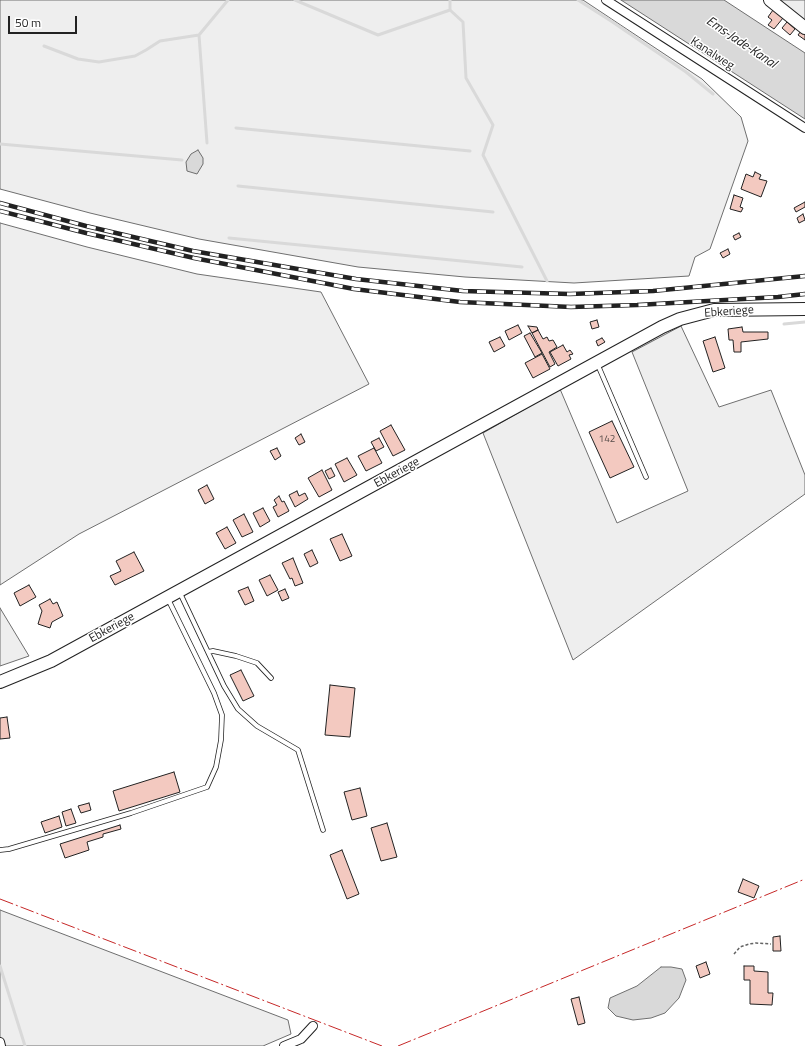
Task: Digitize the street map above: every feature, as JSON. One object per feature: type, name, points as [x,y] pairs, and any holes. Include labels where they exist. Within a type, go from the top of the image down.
[{"type":"street","name":"Kanalweg","points":[[606,0],[805,128]]},
{"type":"street","points":[[770,0],[805,28]]},
{"type":"street","name":"Ebkeriege","points":[[0,682],[51,661],[662,327],[680,319],[714,310],[805,309]]},
{"type":"street","points":[[284,1046],[301,1039],[313,1026]]},
{"type":"street","points":[[0,1042],[1,1046]]},
{"type":"lane","points":[[597,363],[646,476]]},
{"type":"lane","points":[[179,591],[224,686],[238,709],[257,726],[298,750],[323,830]]},
{"type":"lane","points":[[0,850],[9,849],[131,813],[207,787],[216,767],[221,740],[222,715],[214,693],[167,597]]},
{"type":"lane","points":[[208,652],[213,651],[236,656],[257,663],[271,678]]},
{"type":"path","points":[[734,954],[740,947],[749,944],[771,944]]},
{"type":"shaded area","points":[[0,0],[583,0],[702,79],[741,117],[748,141],[710,249],[695,257],[689,276],[574,283],[465,277],[358,267],[199,239],[90,213],[0,189]]},
{"type":"shaded area","points":[[776,0],[805,0],[805,23]]},
{"type":"shaded area","points":[[0,223],[87,247],[197,274],[321,292],[369,384],[79,534],[0,585]]},
{"type":"shaded area","points":[[681,326],[719,407],[771,390],[805,475],[805,494],[573,660],[483,433],[560,389],[617,523],[688,491],[632,352]]},
{"type":"shaded area","points":[[0,608],[29,656],[0,666]]},
{"type":"shaded area","points":[[0,910],[288,1020],[291,1034],[263,1046],[0,1046]]},
{"type":"water","name":"Ems-Jade-Kanal","points":[[621,0],[724,0],[805,53],[805,119]]},
{"type":"water","points":[[198,150],[203,158],[203,164],[197,174],[187,171],[186,162],[191,154]]},
{"type":"water","points":[[661,967],[682,969],[686,980],[679,998],[665,1013],[651,1018],[633,1020],[616,1016],[608,1008],[610,998],[637,986]]},
{"type":"building","points":[[773,10],[783,18],[774,29],[768,25],[772,20],[768,17]]},
{"type":"building","points":[[787,22],[795,29],[790,35],[782,28]]},
{"type":"building","points":[[801,31],[805,34],[805,40],[798,35]]},
{"type":"building","points":[[755,172],[761,175],[759,179],[767,181],[761,197],[741,189],[746,174],[753,177]]},
{"type":"building","points":[[734,195],[743,198],[740,207],[743,208],[741,212],[730,209]]},
{"type":"building","points":[[805,202],[805,207],[796,212],[794,208]]},
{"type":"building","points":[[803,214],[805,220],[799,223],[797,218]]},
{"type":"building","points":[[739,233],[741,237],[735,240],[733,236]]},
{"type":"building","points":[[728,249],[730,254],[723,258],[720,253]]},
{"type":"building","points":[[597,320],[599,327],[592,329],[590,322]]},
{"type":"building","points":[[518,325],[522,333],[509,340],[505,331]]},
{"type":"building","points":[[528,326],[537,327],[538,330],[532,333]]},
{"type":"building","points":[[742,327],[743,332],[768,332],[768,339],[741,342],[741,352],[734,352],[733,340],[729,340],[728,329]]},
{"type":"building","points":[[538,330],[543,339],[547,337],[549,341],[553,340],[557,347],[549,352],[555,364],[550,367],[532,333]]},
{"type":"building","points":[[530,333],[542,353],[535,357],[524,336]]},
{"type":"building","points":[[500,337],[505,346],[494,352],[489,342]]},
{"type":"building","points":[[715,337],[725,368],[713,372],[703,341]]},
{"type":"building","points":[[602,338],[605,342],[598,346],[596,341]]},
{"type":"building","points":[[563,345],[567,352],[570,350],[573,354],[569,355],[571,359],[558,366],[550,352]]},
{"type":"building","points":[[542,354],[550,369],[533,378],[525,363]]},
{"type":"building","points":[[612,421],[634,467],[610,478],[589,432]]},
{"type":"building","points":[[391,425],[405,450],[393,456],[380,431]]},
{"type":"building","points":[[301,434],[305,442],[299,445],[295,438]]},
{"type":"building","points":[[379,438],[384,447],[376,451],[371,442]]},
{"type":"building","points":[[277,448],[281,456],[275,460],[270,451]]},
{"type":"building","points":[[374,448],[382,463],[366,471],[358,456]]},
{"type":"building","points":[[347,458],[357,475],[344,482],[335,464]]},
{"type":"building","points":[[331,468],[335,476],[329,479],[325,471]]},
{"type":"building","points":[[322,470],[332,490],[319,497],[308,478]]},
{"type":"building","points":[[207,485],[214,499],[205,504],[198,490]]},
{"type":"building","points":[[297,491],[299,496],[305,493],[308,499],[295,507],[289,495]]},
{"type":"building","points":[[279,496],[282,502],[284,501],[289,511],[278,517],[273,507],[277,505],[274,500]]},
{"type":"building","points":[[263,508],[270,521],[260,527],[253,513]]},
{"type":"building","points":[[244,514],[253,532],[242,537],[233,520]]},
{"type":"building","points":[[227,527],[236,543],[225,549],[216,533]]},
{"type":"building","points":[[342,534],[352,556],[340,561],[330,539]]},
{"type":"building","points":[[312,550],[318,563],[310,567],[304,554]]},
{"type":"building","points":[[134,552],[144,571],[115,585],[110,576],[121,571],[116,561]]},
{"type":"building","points":[[293,558],[303,583],[295,586],[292,578],[290,579],[282,563]]},
{"type":"building","points":[[270,575],[278,590],[267,596],[259,580]]},
{"type":"building","points":[[29,585],[36,597],[20,606],[14,593]]},
{"type":"building","points":[[248,587],[254,601],[245,605],[238,591]]},
{"type":"building","points":[[285,589],[289,598],[282,601],[278,592]]},
{"type":"building","points":[[50,599],[53,604],[57,602],[63,616],[52,622],[50,628],[38,624],[42,611],[39,605]]},
{"type":"building","points":[[241,670],[254,696],[243,701],[230,675]]},
{"type":"building","points":[[330,685],[355,688],[350,737],[325,735]]},
{"type":"building","points":[[7,717],[10,738],[0,739],[0,718]]},
{"type":"building","points":[[174,772],[180,792],[119,811],[113,791]]},
{"type":"building","points":[[360,788],[367,816],[352,820],[344,792]]},
{"type":"building","points":[[89,803],[91,810],[81,813],[78,806]]},
{"type":"building","points":[[71,809],[76,823],[66,826],[62,812]]},
{"type":"building","points":[[59,816],[62,827],[45,833],[41,822]]},
{"type":"building","points":[[387,823],[397,857],[381,861],[371,828]]},
{"type":"building","points":[[120,825],[121,829],[103,834],[103,837],[87,842],[89,850],[65,858],[60,844]]},
{"type":"building","points":[[342,850],[359,894],[347,899],[330,855]]},
{"type":"building","points":[[743,879],[759,886],[754,898],[738,892]]},
{"type":"building","points":[[780,936],[781,951],[773,951],[773,937]]},
{"type":"building","points":[[706,962],[710,974],[700,978],[696,966]]},
{"type":"building","points":[[744,966],[754,966],[754,971],[768,972],[768,993],[773,993],[772,1005],[750,1004],[750,980],[744,980]]},
{"type":"building","points":[[579,997],[585,1023],[578,1025],[571,999]]},
{"type":"waterway","points":[[207,143],[199,35],[228,0]]},
{"type":"waterway","points":[[295,0],[378,35],[450,10]]},
{"type":"waterway","points":[[450,0],[450,10],[463,22],[466,78],[493,125],[483,155],[547,281]]},
{"type":"waterway","points":[[578,0],[686,72],[713,94]]},
{"type":"waterway","points":[[44,46],[78,59],[99,62],[135,56],[160,41],[199,35]]},
{"type":"waterway","points":[[236,128],[470,151]]},
{"type":"waterway","points":[[0,144],[182,160]]},
{"type":"waterway","points":[[238,186],[493,212]]},
{"type":"waterway","points":[[229,238],[522,267]]},
{"type":"waterway","points":[[784,324],[805,322]]},
{"type":"waterway","points":[[0,966],[25,1046]]},
{"type":"railway","points":[[0,203],[86,226],[193,251],[356,279],[463,291],[570,294],[653,291],[805,276]]},
{"type":"railway","points":[[0,211],[194,258],[354,289],[460,302],[571,307],[637,305],[778,297],[805,294]]},
{"type":"power","points":[[398,1046],[805,879]]},
{"type":"power","points":[[0,899],[382,1046]]}]
